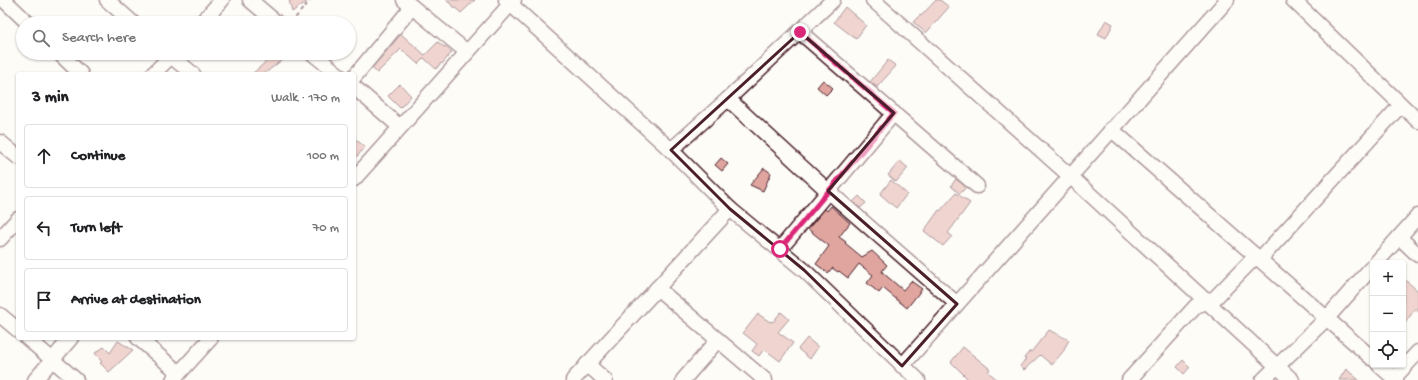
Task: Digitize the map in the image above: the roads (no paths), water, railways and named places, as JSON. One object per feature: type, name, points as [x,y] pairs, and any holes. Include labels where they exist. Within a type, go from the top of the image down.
[{"type":"street","points":[[4,0],[21,16]]},
{"type":"street","points":[[107,0],[125,16]]},
{"type":"street","points":[[207,16],[222,0]]},
{"type":"street","points":[[250,0],[269,16]]},
{"type":"street","points":[[671,150],[728,99],[833,0]]},
{"type":"street","points":[[874,0],[1070,176],[1276,367],[1292,380]]},
{"type":"street","points":[[902,366],[1227,0]]},
{"type":"street","points":[[1293,0],[1418,121]]},
{"type":"street","points":[[356,176],[510,2],[671,150],[730,209],[804,270],[918,380]]},
{"type":"street","points":[[356,74],[408,3],[467,52]]},
{"type":"street","points":[[800,32],[978,186]]},
{"type":"street","points":[[66,60],[79,72]]},
{"type":"street","points":[[155,72],[166,60]]},
{"type":"street","points":[[178,60],[191,72]]},
{"type":"street","points":[[319,60],[332,72]]},
{"type":"street","points":[[356,89],[400,127]]},
{"type":"street","points":[[728,99],[828,191],[957,304]]},
{"type":"street","points":[[1129,380],[1196,306],[1215,298],[1258,257],[1401,105]]},
{"type":"street","points":[[780,249],[894,113]]},
{"type":"street","points":[[1111,129],[1370,356]]},
{"type":"street","points":[[0,142],[16,155]]},
{"type":"street","points":[[573,380],[730,209]]},
{"type":"street","points":[[1379,260],[1418,216]]},
{"type":"street","points":[[0,239],[16,226]]},
{"type":"street","points":[[1399,237],[1418,255]]},
{"type":"street","points":[[1263,380],[1327,318],[1370,269]]},
{"type":"street","points":[[657,288],[765,380]]},
{"type":"street","points":[[0,315],[16,328]]},
{"type":"street","points":[[29,340],[76,380]]},
{"type":"street","points":[[35,380],[69,340]]},
{"type":"street","points":[[140,340],[176,377],[209,340]]},
{"type":"street","points":[[683,380],[718,340]]},
{"type":"street","points":[[1382,368],[1395,379],[1418,352]]},
{"type":"street","points":[[587,364],[605,380]]}]
